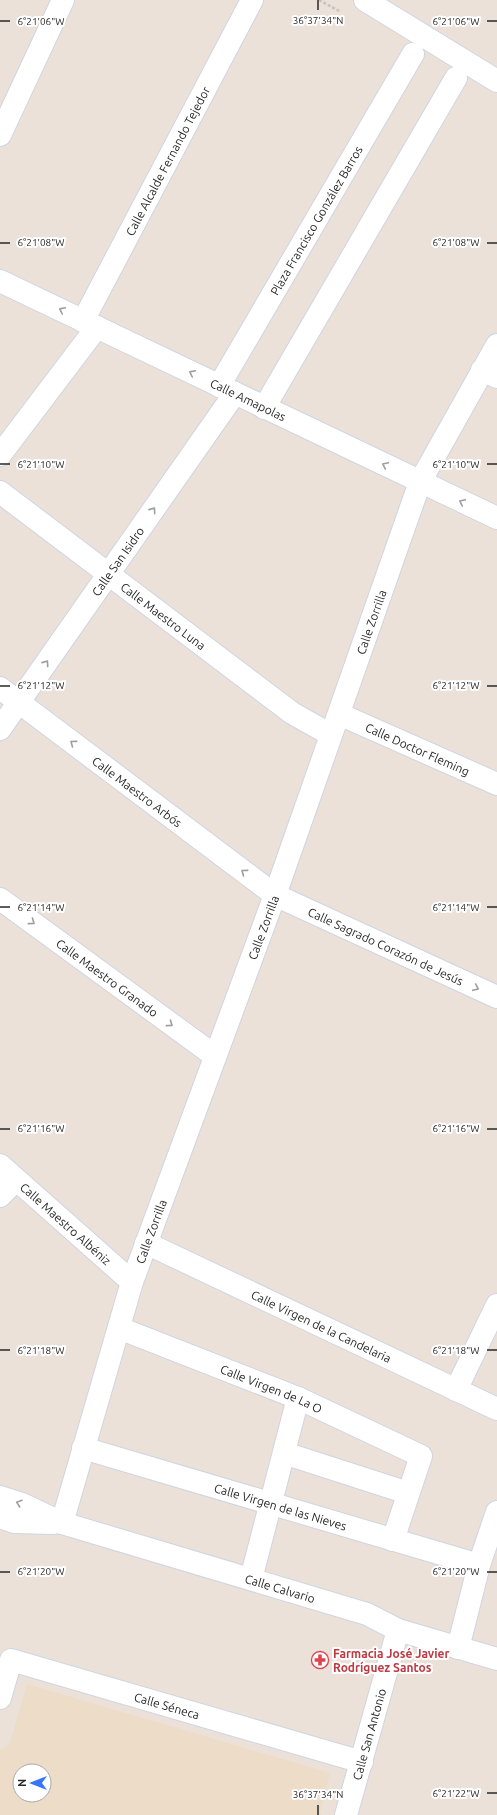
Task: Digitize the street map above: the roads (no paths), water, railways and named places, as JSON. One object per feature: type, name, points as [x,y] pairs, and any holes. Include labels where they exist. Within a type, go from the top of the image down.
[{"type":"street","points":[[0,135],[63,0]]},
{"type":"street","name":"Calle Alcalde Fernando Tejedor","points":[[0,455],[90,324],[252,0]]},
{"type":"street","points":[[365,0],[497,81]]},
{"type":"street","name":"Plaza Francisco González Barros","points":[[227,390],[413,54]]},
{"type":"street","points":[[264,408],[456,78]]},
{"type":"street","name":"Calle Amapolas","points":[[0,281],[497,518]]},
{"type":"street","name":"Calle Zorrilla","points":[[62,1523],[132,1282],[275,895],[420,482],[490,374],[497,345]]},
{"type":"street","name":"Calle San Isidro","points":[[0,729],[108,575],[227,390]]},
{"type":"street","name":"Calle Maestro Luna","points":[[0,492],[292,713],[331,735]]},
{"type":"street","name":"Calle Maestro Arbós","points":[[0,688],[275,895]]},
{"type":"street","name":"Calle Doctor Fleming","points":[[339,714],[497,784]]},
{"type":"street","name":"Calle Sagrado Corazón de Jesús","points":[[275,895],[497,997]]},
{"type":"street","name":"Calle Maestro Granado","points":[[0,899],[215,1056]]},
{"type":"street","name":"Calle Maestro Albéniz","points":[[0,1165],[132,1282]]},
{"type":"street","points":[[0,1196],[16,1180]]},
{"type":"street","name":"Calle Virgen de la Candelaria","points":[[146,1243],[497,1408]]},
{"type":"street","points":[[456,1390],[497,1305]]},
{"type":"street","name":"Calle Virgen de La O","points":[[118,1328],[298,1398],[421,1456],[408,1493]]},
{"type":"street","points":[[251,1579],[298,1398]]},
{"type":"street","name":"Calle Virgen de las Nieves","points":[[83,1448],[479,1565]]},
{"type":"street","points":[[284,1453],[408,1493],[393,1540]]},
{"type":"street","name":"Calle Calvario","points":[[0,1497],[22,1504],[62,1523],[367,1614],[398,1630],[497,1660]]},
{"type":"street","points":[[458,1648],[479,1565],[497,1512]]},
{"type":"street","name":"Calle Calvario","points":[[0,1517],[14,1522],[62,1523]]},
{"type":"street","name":"Calle San Antonio","points":[[346,1815],[398,1630]]},
{"type":"street","name":"Calle Séneca","points":[[0,1698],[11,1660],[362,1762]]},
{"type":"place","name":"Farmacia José Javier Rodríguez Santos","points":[[320,1660]]}]
